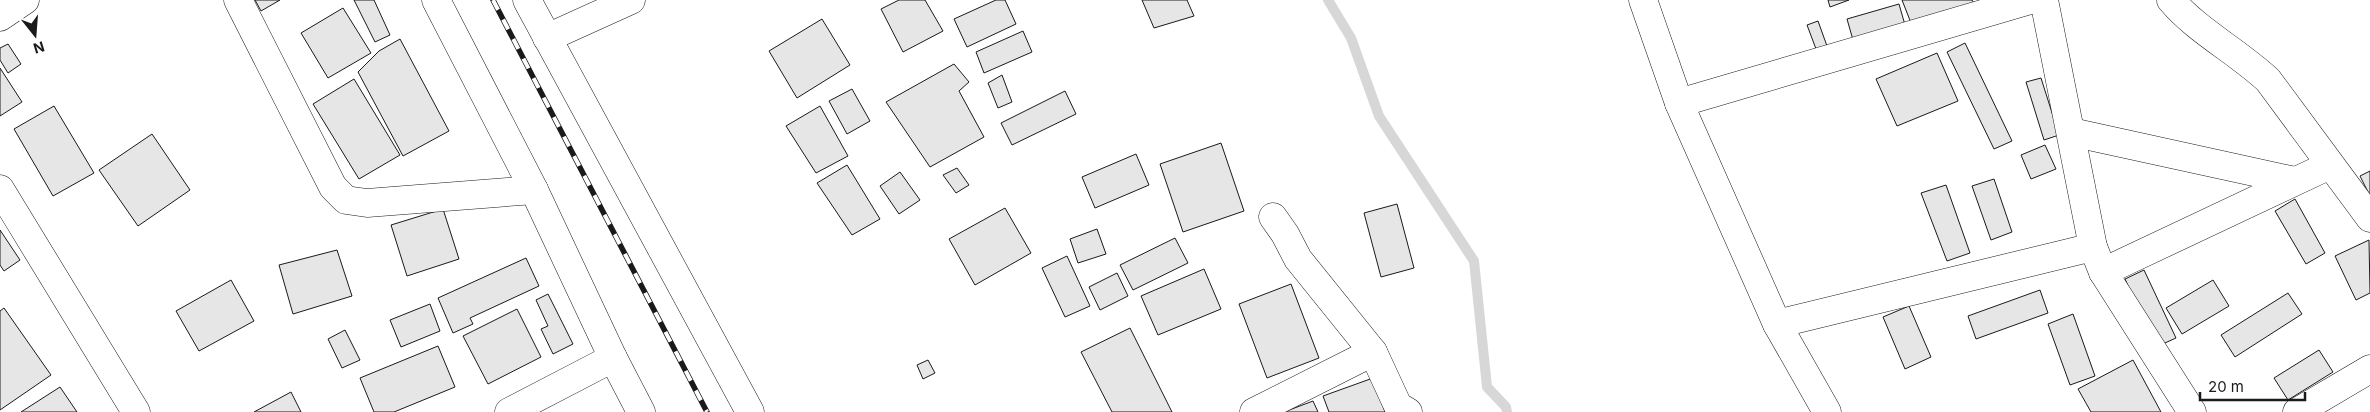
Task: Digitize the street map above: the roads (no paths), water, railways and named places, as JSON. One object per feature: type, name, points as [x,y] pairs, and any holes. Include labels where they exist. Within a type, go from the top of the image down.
[{"type":"street","points":[[0,17],[25,0]]},
{"type":"street","points":[[238,0],[333,187],[346,200],[367,203],[534,190]]},
{"type":"street","points":[[436,0],[534,190],[613,358],[641,412]]},
{"type":"street","points":[[527,0],[750,412]]},
{"type":"street","points":[[547,38],[631,0]]},
{"type":"street","points":[[1643,0],[1679,103],[1777,324],[1827,412]]},
{"type":"street","points":[[1679,103],[2030,0]]},
{"type":"street","points":[[2044,0],[2093,247],[2103,272],[2192,412]]},
{"type":"street","points":[[2171,0],[2180,11],[2248,60],[2268,80],[2370,218]]},
{"type":"street","points":[[2071,132],[2295,181]]},
{"type":"street","points":[[2103,272],[2330,165]]},
{"type":"street","points":[[0,188],[136,412]]},
{"type":"street","points":[[1274,217],[1298,259],[1373,352],[1398,406],[1408,412]]},
{"type":"street","points":[[1777,324],[2093,247]]},
{"type":"street","points":[[1254,412],[1373,352]]},
{"type":"street","points":[[509,412],[613,358]]},
{"type":"street","points":[[2297,412],[2370,369]]},
{"type":"waterway","points":[[1328,0],[1351,38],[1379,116],[1474,261],[1487,387],[1506,407],[1507,412]]},
{"type":"railway","points":[[493,0],[707,412]]}]
